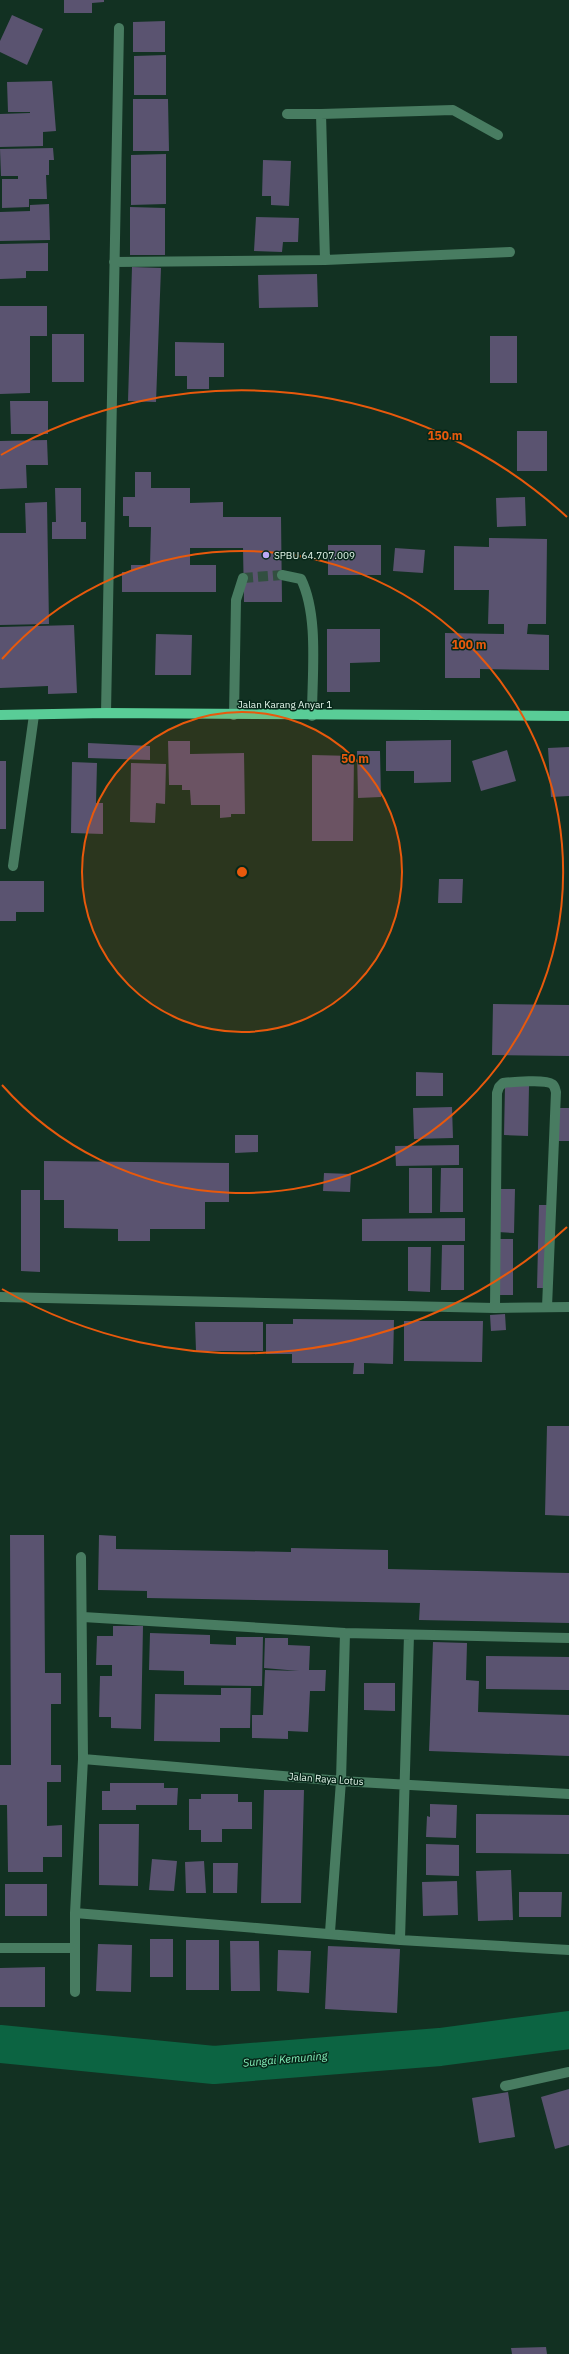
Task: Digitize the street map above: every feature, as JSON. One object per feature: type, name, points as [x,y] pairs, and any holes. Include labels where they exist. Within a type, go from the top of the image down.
[{"type":"main road","name":"Jalan Karang Anyar 1","points":[[0,715],[106,713],[312,716],[569,716]]},
{"type":"street","points":[[106,713],[119,28]]},
{"type":"street","points":[[287,114],[453,110],[498,135]]},
{"type":"street","points":[[321,114],[325,260]]},
{"type":"street","points":[[114,262],[325,260],[510,252]]},
{"type":"street","points":[[282,575],[301,579],[308,592],[312,636],[312,716]]},
{"type":"street","points":[[234,715],[236,600],[243,578]]},
{"type":"street","points":[[13,866],[34,715]]},
{"type":"street","points":[[495,1308],[497,1093],[499,1087],[503,1083],[549,1082],[554,1086],[556,1092],[547,1308]]},
{"type":"street","points":[[0,1297],[495,1308],[569,1307]]},
{"type":"street","points":[[75,1992],[75,1913],[83,1759],[83,1617],[81,1557]]},
{"type":"street","points":[[83,1617],[345,1633],[569,1638]]},
{"type":"street","points":[[330,1932],[340,1781],[345,1633]]},
{"type":"street","points":[[400,1940],[408,1635]]},
{"type":"street","name":"Jalan Raya Lotus","points":[[83,1759],[340,1781],[569,1794]]},
{"type":"street","points":[[75,1913],[330,1932],[400,1940],[569,1950]]},
{"type":"street","points":[[0,1948],[75,1948]]},
{"type":"street","points":[[505,2086],[569,2072]]},
{"type":"building","points":[[64,0],[104,0],[104,2],[92,3],[92,13],[64,13]]},
{"type":"building","points":[[12,15],[43,29],[27,65],[0,52],[0,41]]},
{"type":"building","points":[[165,21],[165,52],[133,52],[133,22]]},
{"type":"building","points":[[166,55],[166,95],[134,95],[134,56]]},
{"type":"building","points":[[52,81],[56,131],[43,132],[43,146],[0,147],[0,114],[30,113],[8,112],[7,82]]},
{"type":"building","points":[[133,99],[168,99],[169,151],[133,151]]},
{"type":"building","points":[[53,148],[54,160],[49,160],[49,175],[46,175],[47,199],[29,199],[29,207],[2,208],[2,179],[18,179],[18,176],[1,176],[0,149]]},
{"type":"building","points":[[166,154],[166,204],[131,205],[131,155]]},
{"type":"building","points":[[263,160],[291,161],[289,206],[271,205],[271,196],[262,196]]},
{"type":"building","points":[[49,204],[50,240],[0,241],[0,212],[30,211],[30,205]]},
{"type":"building","points":[[130,207],[165,208],[165,255],[130,255]]},
{"type":"building","points":[[256,217],[299,218],[298,242],[283,242],[282,252],[254,251]]},
{"type":"building","points":[[48,243],[48,271],[26,271],[26,278],[0,279],[0,244]]},
{"type":"building","points":[[132,267],[161,268],[156,402],[128,401]]},
{"type":"building","points":[[317,274],[318,307],[259,308],[258,275]]},
{"type":"building","points":[[0,306],[47,306],[47,336],[30,336],[30,393],[0,394]]},
{"type":"building","points":[[52,334],[84,334],[84,382],[52,382]]},
{"type":"building","points":[[490,336],[517,336],[517,383],[490,383]]},
{"type":"building","points":[[175,342],[224,343],[224,377],[209,377],[209,389],[187,389],[187,376],[175,376]]},
{"type":"building","points":[[10,401],[48,401],[48,434],[11,434]]},
{"type":"building","points":[[517,431],[547,431],[547,471],[517,471]]},
{"type":"building","points":[[47,440],[48,465],[26,465],[27,488],[0,489],[0,441]]},
{"type":"building","points":[[135,472],[151,472],[151,488],[190,488],[190,503],[223,502],[223,517],[281,517],[282,602],[244,602],[243,548],[190,548],[190,565],[216,565],[216,592],[122,592],[122,572],[131,572],[131,565],[150,565],[151,527],[129,527],[129,516],[123,516],[123,497],[135,497]]},
{"type":"building","points":[[55,488],[81,488],[81,522],[86,522],[86,539],[52,539],[52,522],[56,522]]},
{"type":"building","points":[[525,497],[526,526],[497,527],[496,498]]},
{"type":"building","points":[[47,502],[49,624],[0,625],[0,533],[26,533],[25,503]]},
{"type":"building","points":[[489,538],[547,539],[546,624],[528,624],[527,634],[549,635],[549,670],[480,669],[480,678],[445,678],[445,633],[504,634],[504,624],[488,624],[489,590],[454,590],[454,546],[489,547]]},
{"type":"building","points":[[328,545],[381,545],[381,575],[328,575]]},
{"type":"building","points":[[395,548],[425,550],[423,573],[393,571]]},
{"type":"building","points":[[74,625],[77,693],[48,694],[48,686],[0,688],[0,627]]},
{"type":"building","points":[[327,629],[380,629],[380,662],[350,663],[350,692],[327,692]]},
{"type":"building","points":[[156,634],[192,635],[191,675],[155,675]]},
{"type":"building","points":[[451,740],[451,782],[414,783],[414,771],[386,771],[386,741]]},
{"type":"building","points":[[168,741],[190,741],[190,754],[244,753],[245,814],[231,814],[231,817],[220,818],[220,805],[191,805],[190,790],[182,790],[182,785],[169,785]]},
{"type":"building","points":[[88,743],[150,746],[150,760],[88,758]]},
{"type":"building","points":[[569,747],[569,796],[551,797],[548,748]]},
{"type":"building","points":[[507,750],[516,781],[481,791],[472,761]]},
{"type":"building","points":[[357,751],[380,751],[381,797],[358,798]]},
{"type":"building","points":[[312,755],[354,756],[353,841],[312,841]]},
{"type":"building","points":[[0,761],[6,761],[6,829],[0,829]]},
{"type":"building","points":[[72,762],[97,763],[96,803],[103,803],[103,834],[71,833]]},
{"type":"building","points":[[131,763],[166,764],[165,804],[156,803],[155,823],[130,822]]},
{"type":"building","points":[[439,879],[463,879],[462,903],[438,903]]},
{"type":"building","points":[[0,881],[44,881],[44,912],[16,912],[16,921],[0,921]]},
{"type":"building","points":[[493,1004],[569,1005],[569,1056],[492,1055]]},
{"type":"building","points":[[416,1072],[443,1073],[443,1096],[416,1096]]},
{"type":"building","points":[[505,1086],[529,1086],[528,1136],[504,1135]]},
{"type":"building","points":[[452,1107],[453,1138],[414,1139],[413,1108]]},
{"type":"building","points":[[557,1108],[569,1108],[569,1141],[557,1141]]},
{"type":"building","points":[[235,1135],[258,1135],[258,1152],[235,1153]]},
{"type":"building","points":[[459,1145],[459,1165],[396,1166],[395,1146]]},
{"type":"building","points":[[44,1161],[229,1163],[229,1202],[205,1202],[205,1229],[150,1229],[150,1241],[118,1241],[118,1229],[64,1228],[64,1200],[44,1200]]},
{"type":"building","points":[[409,1168],[432,1168],[432,1213],[409,1213]]},
{"type":"building","points":[[441,1168],[463,1168],[463,1212],[440,1212]]},
{"type":"building","points":[[324,1173],[351,1174],[350,1192],[323,1191]]},
{"type":"building","points":[[500,1189],[515,1189],[514,1233],[498,1232]]},
{"type":"building","points":[[21,1190],[40,1190],[40,1272],[21,1271]]},
{"type":"building","points":[[539,1205],[549,1205],[547,1288],[537,1288]]},
{"type":"building","points":[[465,1218],[465,1241],[362,1241],[362,1219]]},
{"type":"building","points":[[497,1239],[513,1239],[513,1295],[497,1295]]},
{"type":"building","points":[[442,1245],[464,1245],[464,1290],[441,1290]]},
{"type":"building","points":[[408,1247],[431,1247],[430,1292],[408,1291]]},
{"type":"building","points":[[505,1314],[506,1330],[491,1331],[490,1315]]},
{"type":"building","points":[[293,1319],[394,1320],[393,1364],[364,1363],[364,1374],[353,1374],[354,1363],[292,1363],[292,1354],[266,1354],[266,1324],[293,1324]]},
{"type":"building","points":[[404,1321],[483,1321],[482,1362],[404,1361]]},
{"type":"building","points":[[195,1322],[263,1322],[263,1351],[196,1351]]},
{"type":"building","points":[[547,1426],[569,1426],[569,1516],[545,1515]]},
{"type":"building","points":[[10,1535],[44,1535],[45,1673],[61,1673],[61,1704],[51,1704],[51,1765],[61,1765],[61,1782],[47,1782],[47,1826],[62,1825],[62,1857],[43,1857],[43,1872],[8,1872],[7,1805],[0,1805],[0,1765],[11,1765]]},
{"type":"building","points":[[99,1535],[116,1536],[116,1549],[291,1552],[291,1548],[388,1550],[388,1569],[569,1573],[569,1623],[419,1620],[420,1603],[147,1598],[147,1591],[98,1590]]},
{"type":"building","points":[[113,1626],[143,1626],[141,1729],[111,1728],[111,1717],[99,1717],[100,1676],[112,1676],[112,1665],[96,1665],[97,1636],[113,1636]]},
{"type":"building","points":[[150,1633],[210,1635],[210,1644],[236,1645],[236,1637],[263,1637],[262,1686],[184,1685],[184,1671],[149,1670]]},
{"type":"building","points":[[265,1638],[288,1638],[288,1645],[310,1646],[309,1670],[326,1670],[325,1691],[310,1691],[308,1732],[288,1731],[288,1739],[252,1738],[252,1715],[263,1715],[265,1670],[299,1671],[264,1668]]},
{"type":"building","points":[[433,1642],[467,1643],[466,1680],[479,1681],[478,1712],[569,1715],[569,1756],[429,1751]]},
{"type":"building","points":[[486,1656],[569,1657],[569,1690],[486,1689]]},
{"type":"building","points":[[364,1683],[395,1683],[395,1711],[364,1710]]},
{"type":"building","points":[[221,1688],[251,1688],[250,1728],[220,1728],[220,1742],[154,1741],[155,1694],[221,1695]]},
{"type":"building","points":[[110,1783],[164,1783],[164,1788],[178,1788],[177,1805],[136,1805],[136,1810],[102,1810],[102,1791],[110,1791]]},
{"type":"building","points":[[264,1790],[304,1790],[301,1903],[261,1903]]},
{"type":"building","points":[[201,1794],[238,1794],[238,1802],[252,1802],[252,1829],[222,1829],[222,1842],[201,1842],[201,1830],[189,1830],[189,1799],[201,1799]]},
{"type":"building","points":[[430,1804],[457,1805],[456,1838],[426,1837],[427,1816],[430,1817]]},
{"type":"building","points":[[476,1814],[569,1815],[569,1854],[476,1853]]},
{"type":"building","points":[[99,1824],[139,1824],[138,1886],[99,1885]]},
{"type":"building","points":[[426,1844],[459,1845],[459,1876],[426,1875]]},
{"type":"building","points":[[152,1859],[177,1861],[174,1891],[149,1890]]},
{"type":"building","points":[[204,1861],[206,1893],[186,1893],[185,1862]]},
{"type":"building","points":[[213,1863],[238,1863],[237,1893],[213,1893]]},
{"type":"building","points":[[511,1870],[513,1920],[478,1921],[476,1871]]},
{"type":"building","points":[[457,1881],[458,1915],[423,1916],[422,1882]]},
{"type":"building","points":[[5,1884],[47,1884],[47,1916],[5,1916]]},
{"type":"building","points":[[519,1892],[562,1892],[561,1917],[519,1917]]},
{"type":"building","points":[[150,1939],[173,1939],[173,1977],[150,1977]]},
{"type":"building","points":[[186,1940],[219,1940],[219,1990],[186,1990]]},
{"type":"building","points":[[230,1941],[259,1941],[260,1991],[231,1991]]},
{"type":"building","points":[[98,1944],[132,1945],[131,1992],[96,1991]]},
{"type":"building","points":[[328,1946],[400,1949],[397,2013],[325,2009]]},
{"type":"building","points":[[278,1950],[311,1951],[309,1993],[277,1991]]},
{"type":"building","points":[[45,1967],[45,2007],[0,2007],[0,1968]]},
{"type":"building","points":[[569,2089],[569,2145],[555,2149],[541,2097]]},
{"type":"building","points":[[508,2092],[515,2137],[479,2143],[472,2098]]},
{"type":"building","points":[[546,2347],[547,2354],[512,2354],[511,2348]]},
{"type":"waterway","name":"Sungai Kemuning","points":[[0,2044],[214,2065],[440,2047],[569,2030]]},
{"type":"tunnel","points":[[243,578],[282,575]]},
{"type":"place","name":"SPBU 64.707.009","points":[[266,555]]}]
